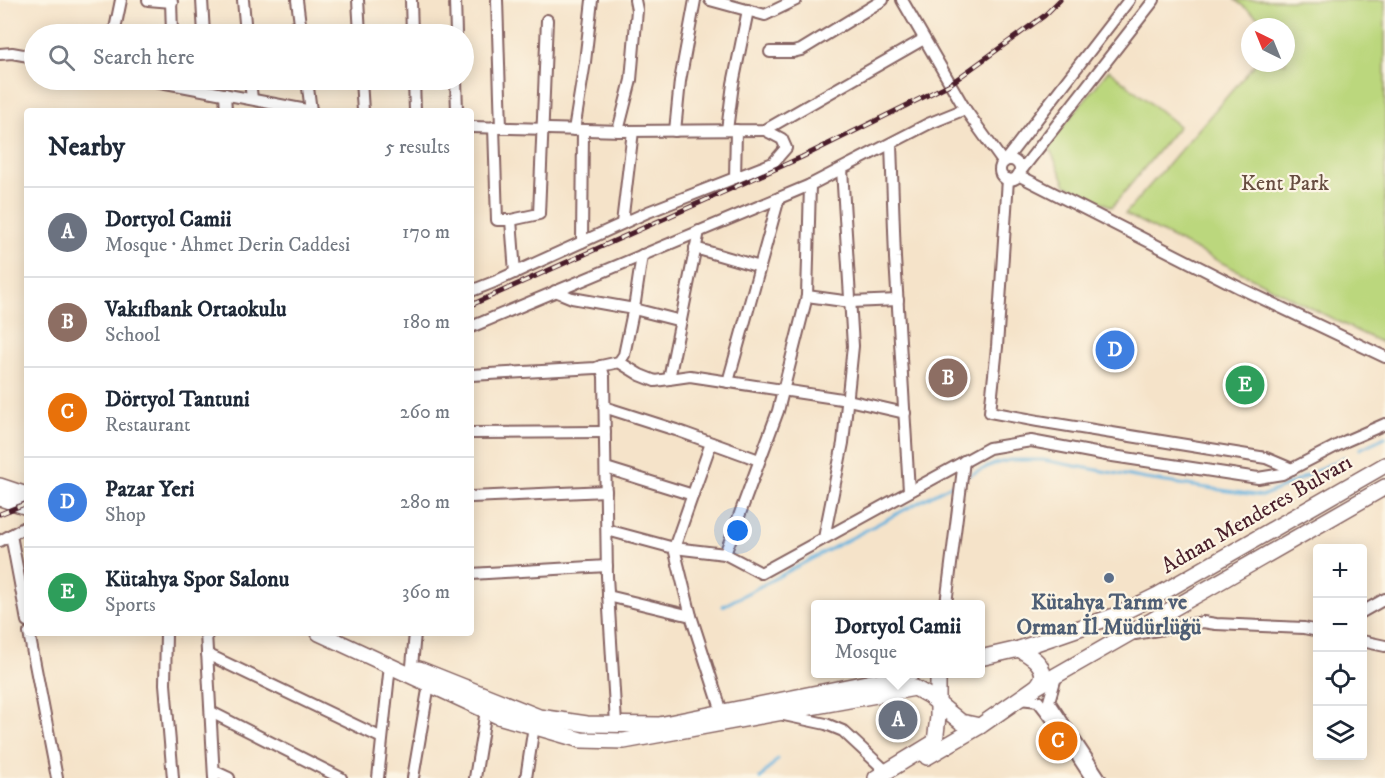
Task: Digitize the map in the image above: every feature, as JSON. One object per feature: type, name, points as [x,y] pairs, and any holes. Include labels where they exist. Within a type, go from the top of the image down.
[{"type":"main road","name":"Adnan Menderes Bulvarı","points":[[985,657],[1019,649],[1117,615],[1385,465]]},
{"type":"main road","points":[[0,486],[24,494]]},
{"type":"main road","name":"Adnan Menderes Bulvarı","points":[[886,776],[980,726],[1036,687],[1385,487]]},
{"type":"main road","points":[[0,498],[24,506]]},
{"type":"main road","points":[[326,636],[498,716],[581,740],[624,741],[915,688],[929,696],[961,722],[980,726]]},
{"type":"main road","points":[[347,636],[412,666],[539,717],[587,724],[659,725],[891,678]]},
{"type":"main road","points":[[1019,649],[1035,659],[1042,669],[1042,679],[1036,687]]},
{"type":"main road","points":[[886,776],[935,742],[938,717],[938,678]]},
{"type":"street","points":[[116,24],[121,0]]},
{"type":"street","points":[[148,0],[172,1],[172,24]]},
{"type":"street","points":[[202,0],[203,24]]},
{"type":"street","points":[[243,0],[245,24]]},
{"type":"street","points":[[297,0],[300,24]]},
{"type":"street","points":[[358,0],[359,24]]},
{"type":"street","points":[[411,0],[412,24]]},
{"type":"street","points":[[455,0],[456,24]]},
{"type":"street","points":[[497,0],[497,220],[511,220],[539,214],[547,20]]},
{"type":"street","points":[[582,242],[578,130],[592,0]]},
{"type":"street","points":[[618,131],[631,80],[637,10],[635,0]]},
{"type":"street","points":[[675,131],[680,81],[695,0]]},
{"type":"street","points":[[710,0],[765,15],[796,0]]},
{"type":"street","points":[[770,52],[801,50],[884,0]]},
{"type":"street","points":[[902,0],[965,109],[1003,162]]},
{"type":"street","points":[[1129,0],[1003,162],[1000,171],[1002,176],[1015,175],[1240,288],[1385,357]]},
{"type":"street","points":[[1015,175],[1154,0]]},
{"type":"street","points":[[735,178],[732,130],[733,84],[748,10]]},
{"type":"street","points":[[765,130],[924,39]]},
{"type":"street","points":[[0,54],[12,52],[24,55]]},
{"type":"street","points":[[208,90],[296,108]]},
{"type":"street","points":[[251,90],[252,99]]},
{"type":"street","points":[[308,90],[311,108]]},
{"type":"street","points":[[362,90],[363,108]]},
{"type":"street","points":[[414,90],[415,108]]},
{"type":"street","points":[[456,90],[457,108]]},
{"type":"street","points":[[225,94],[225,108]]},
{"type":"street","points":[[474,326],[810,185],[928,124],[965,109]]},
{"type":"street","points":[[474,127],[618,131],[765,130],[782,139],[786,148],[773,163],[622,223],[474,290]]},
{"type":"street","points":[[622,223],[633,131]]},
{"type":"street","points":[[891,144],[897,300],[909,490]]},
{"type":"street","points":[[1003,162],[1015,161],[1020,168],[1015,175],[990,412],[1266,458],[1292,469]]},
{"type":"street","points":[[824,538],[843,443],[853,346],[842,169]]},
{"type":"street","points":[[725,554],[778,411],[807,296],[810,185]]},
{"type":"street","points":[[728,382],[778,198]]},
{"type":"street","points":[[511,220],[515,273]]},
{"type":"street","points":[[669,379],[699,231]]},
{"type":"street","points":[[695,248],[760,267]]},
{"type":"street","points":[[474,375],[596,368],[618,362],[624,355],[642,255]]},
{"type":"street","points":[[555,291],[572,297],[681,321]]},
{"type":"street","points":[[807,296],[851,302],[897,300]]},
{"type":"street","points":[[618,362],[655,381],[690,376],[848,400],[905,413]]},
{"type":"street","points":[[601,366],[604,376],[607,566],[616,724]]},
{"type":"street","points":[[604,408],[676,430],[759,460]]},
{"type":"street","points":[[607,530],[674,548],[725,554],[761,573],[989,448],[1031,441],[1258,478],[1282,474],[1385,424]]},
{"type":"street","points":[[474,433],[605,432]]},
{"type":"street","points":[[711,443],[674,548],[691,616],[722,712]]},
{"type":"street","points":[[947,600],[964,461]]},
{"type":"street","points":[[606,468],[693,495]]},
{"type":"street","points":[[474,497],[606,491]]},
{"type":"street","points":[[0,541],[24,528]]},
{"type":"street","points":[[10,535],[24,606]]},
{"type":"street","points":[[474,574],[607,566]]},
{"type":"street","points":[[609,596],[691,616]]},
{"type":"street","points":[[1367,609],[1385,599]]},
{"type":"street","points":[[1128,635],[1203,622],[1313,630]]},
{"type":"street","points":[[30,636],[57,778]]},
{"type":"street","points":[[166,636],[165,684],[173,778]]},
{"type":"street","points":[[206,636],[214,775],[229,778]]},
{"type":"street","points":[[412,666],[415,636]]},
{"type":"street","points":[[1367,642],[1385,646]]},
{"type":"street","points":[[207,654],[382,738]]},
{"type":"street","points":[[378,778],[390,665]]},
{"type":"street","points":[[1056,677],[1049,701],[1100,778]]},
{"type":"street","points":[[413,778],[429,684]]},
{"type":"street","points":[[1020,699],[1038,701],[1060,729],[1091,778]]},
{"type":"street","points":[[475,778],[486,710]]},
{"type":"street","points":[[211,712],[341,778]]},
{"type":"street","points":[[778,713],[826,724],[843,731],[886,776]]},
{"type":"street","points":[[526,778],[534,726]]},
{"type":"green space","name":"Kent Park","points":[[1235,0],[1385,0],[1385,344],[1125,214],[1248,72],[1295,72],[1295,18],[1259,18]]},
{"type":"green space","points":[[1109,70],[1179,126],[1112,207],[1066,185],[1048,145]]},
{"type":"waterway","points":[[1360,449],[1385,437]]},
{"type":"waterway","points":[[970,475],[994,464],[1010,460],[1043,460],[1146,479],[1262,496],[1344,457]]},
{"type":"waterway","points":[[723,606],[955,483]]},
{"type":"waterway","points":[[760,778],[778,759]]},
{"type":"railway","points":[[474,304],[802,157],[950,84],[1044,16],[1060,0]]},
{"type":"railway","points":[[0,514],[24,504]]},
{"type":"place","name":"Pazar Yeri","points":[[1115,350]]},
{"type":"place","name":"Vakıfbank Ortaokulu","points":[[948,378]]},
{"type":"place","name":"Kütahya Spor Salonu","points":[[1245,385]]},
{"type":"place","name":"Kütahya Tarım ve Orman İl Müdürlüğü","points":[[1109,578]]},
{"type":"place","name":"Dortyol Camii","points":[[898,720]]},
{"type":"place","name":"Dörtyol Tantuni","points":[[1058,741]]}]
